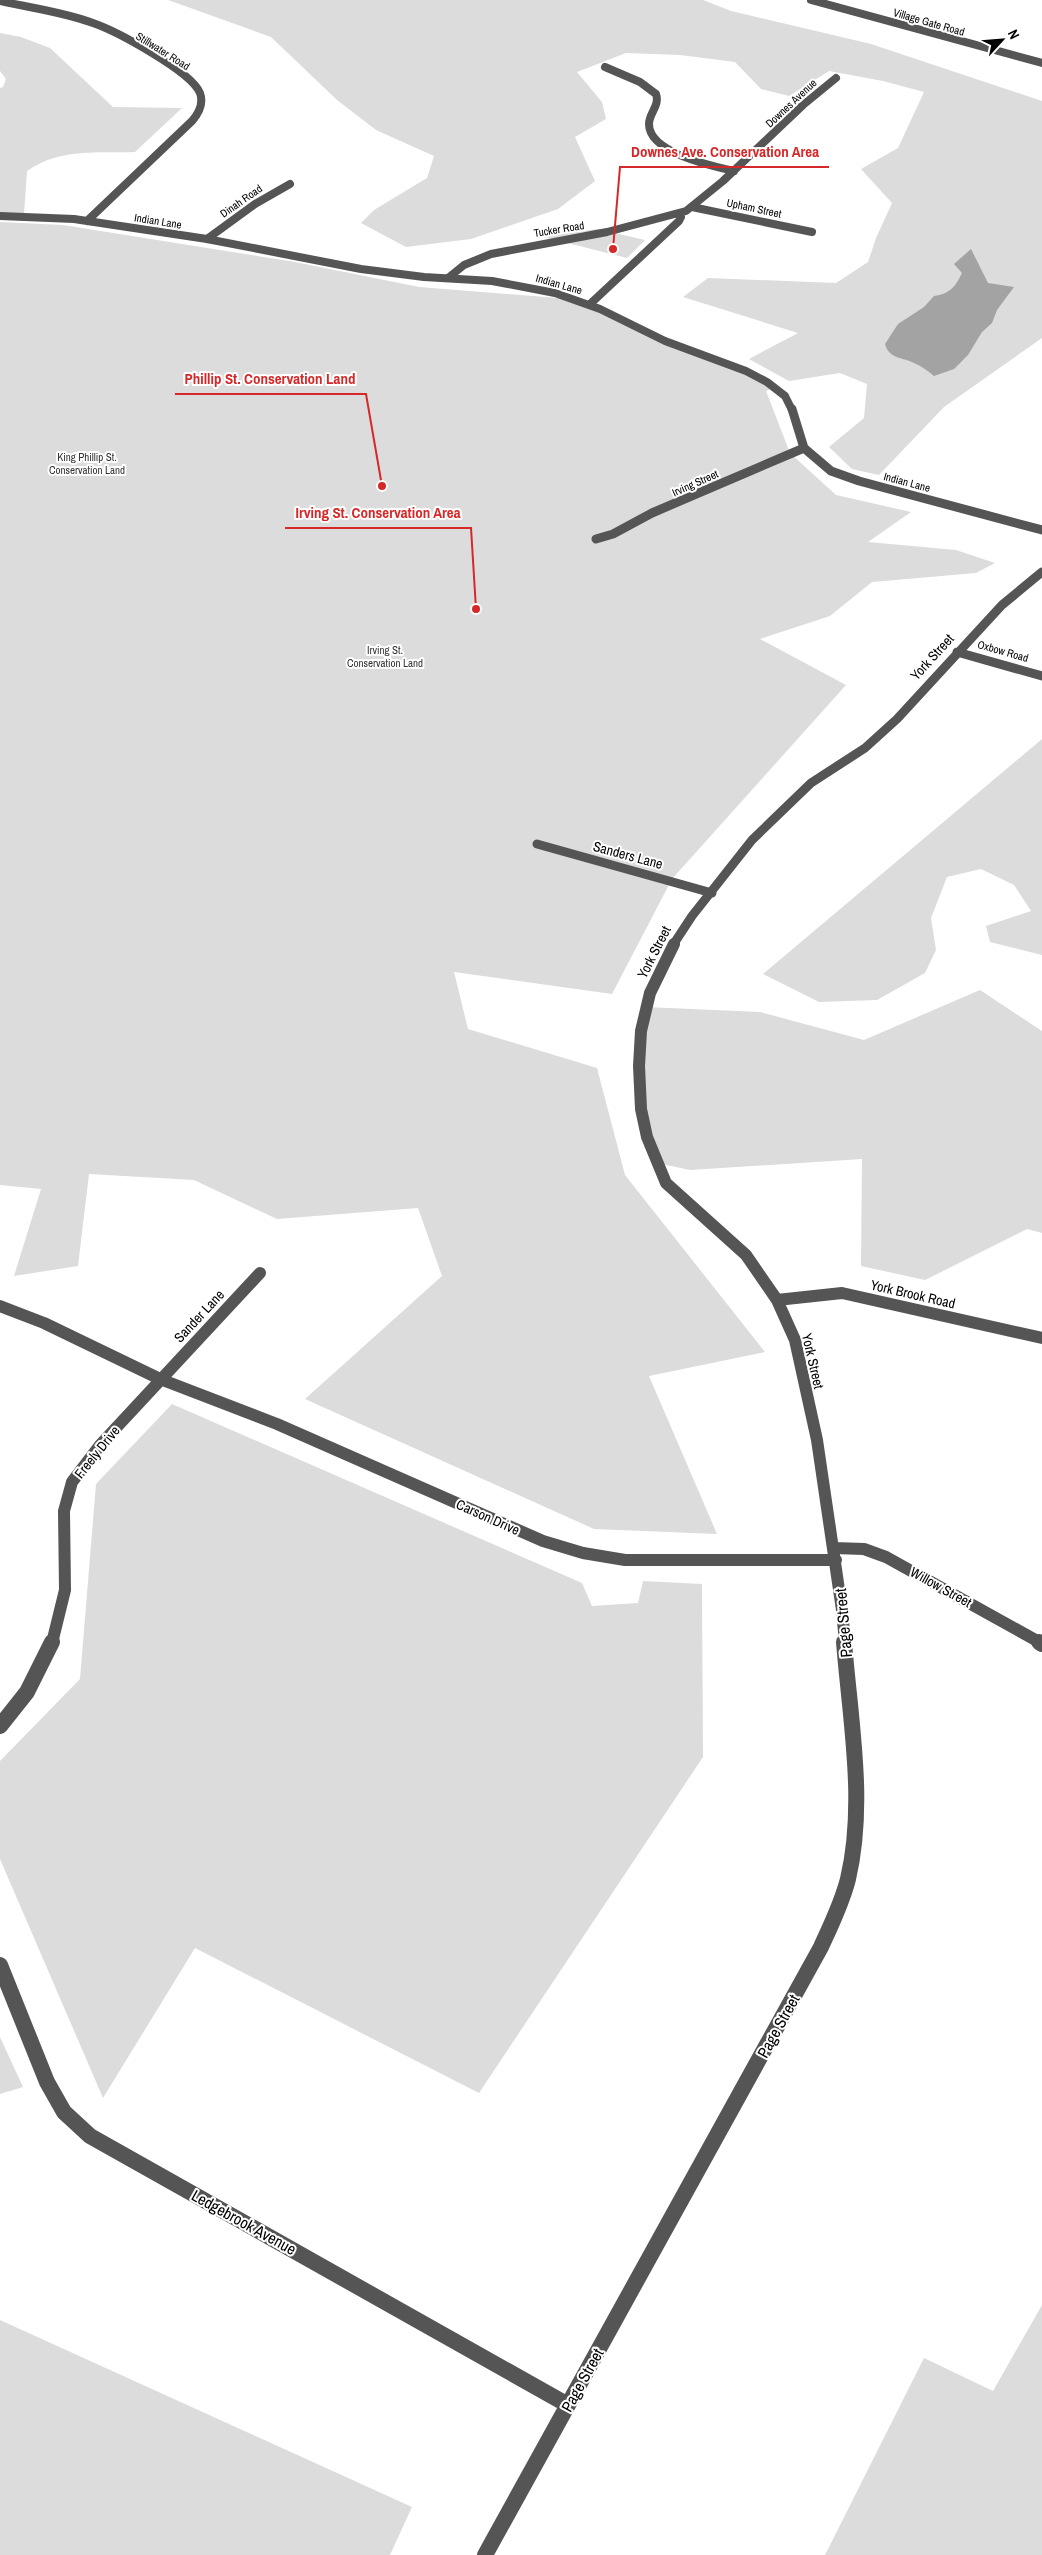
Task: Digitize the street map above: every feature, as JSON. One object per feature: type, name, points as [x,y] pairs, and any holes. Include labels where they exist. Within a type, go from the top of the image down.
[{"type":"street","name":"Village Gate Road","points":[[811,0],[1042,63]]},
{"type":"street","name":"Stillwater Road","points":[[0,1],[104,27],[188,78],[200,92],[202,102],[199,113],[192,122],[87,221]]},
{"type":"street","points":[[605,67],[650,88],[656,94],[657,105],[650,116],[648,127],[653,138],[686,157],[734,171]]},
{"type":"street","name":"Downes Avenue","points":[[679,214],[692,207],[734,171],[803,105],[836,78]]},
{"type":"street","name":"Dinah Road","points":[[207,239],[255,204],[290,184]]},
{"type":"street","name":"Upham Street","points":[[692,207],[812,232]]},
{"type":"street","points":[[589,305],[674,227],[681,217],[679,214]]},
{"type":"street","name":"Tucker Road","points":[[448,278],[464,265],[491,254],[608,232],[679,214]]},
{"type":"street","name":"Indian Lane","points":[[0,216],[44,216],[87,221],[207,239],[361,269],[524,286],[589,305],[671,344],[746,371],[772,386],[790,404],[804,448],[822,466],[841,476],[1042,530]]},
{"type":"street","name":"Irving Street","points":[[596,539],[613,534],[652,513],[804,448]]},
{"type":"street","name":"York Street","points":[[817,1440],[795,1340],[777,1300],[746,1256],[666,1183],[647,1137],[641,1109],[640,1039],[647,1002],[672,946],[692,916],[752,840],[811,783],[865,748],[897,719],[1002,605],[1042,572]]},
{"type":"street","name":"Oxbow Road","points":[[957,652],[1042,676]]},
{"type":"street","name":"Sanders Lane","points":[[537,844],[712,893]]},
{"type":"street","name":"Sander Lane","points":[[160,1379],[260,1273]]},
{"type":"street","name":"York Brook Road","points":[[777,1300],[842,1293],[1042,1338]]},
{"type":"street","points":[[0,1306],[44,1323],[160,1379]]},
{"type":"street","name":"Carson Drive","points":[[160,1379],[277,1424],[543,1541],[584,1553],[625,1560],[835,1554]]},
{"type":"street","name":"Freely Drive","points":[[0,1726],[35,1682],[50,1651],[62,1608],[66,1570],[63,1518],[68,1493],[76,1475],[160,1379]]},
{"type":"street","name":"Page Street","points":[[485,2555],[813,1964],[840,1906],[852,1848],[855,1784],[835,1554],[817,1440]]},
{"type":"street","name":"Willow Street","points":[[835,1554],[864,1549],[886,1557],[1042,1644]]},
{"type":"street","name":"Ledgebrook Avenue","points":[[0,1965],[46,2082],[64,2112],[90,2136],[568,2405]]},
{"type":"green space","points":[[168,0],[703,0],[731,11],[871,44],[1042,101],[1042,338],[944,407],[879,475],[852,469],[829,447],[864,418],[867,384],[840,373],[789,381],[749,359],[798,333],[683,297],[708,278],[836,283],[868,262],[876,238],[892,203],[861,169],[898,148],[924,92],[883,81],[829,71],[789,96],[761,89],[735,62],[680,55],[626,53],[577,72],[602,102],[606,119],[575,137],[595,181],[558,209],[471,239],[406,247],[361,223],[374,210],[427,178],[434,156],[376,130],[337,100],[271,37]]},
{"type":"green space","points":[[0,33],[21,37],[50,48],[113,107],[182,108],[135,152],[79,153],[52,158],[39,164],[27,171],[24,214],[0,213],[0,88],[3,87],[6,79],[0,71]]},
{"type":"green space","points":[[0,222],[63,225],[295,262],[419,287],[558,298],[564,295],[637,327],[725,360],[771,389],[766,391],[790,453],[836,495],[911,512],[868,542],[956,550],[995,563],[976,573],[872,582],[830,616],[760,639],[846,685],[672,879],[612,994],[454,972],[468,1029],[597,1068],[625,1175],[765,1352],[649,1376],[717,1534],[594,1529],[305,1399],[442,1276],[418,1208],[277,1219],[194,1180],[89,1174],[78,1266],[14,1276],[41,1189],[0,1185]]},
{"type":"green space","points":[[597,229],[645,240],[627,258],[544,237]]},
{"type":"green space","points":[[1042,739],[1042,955],[990,942],[986,926],[1031,911],[1014,885],[981,869],[947,877],[931,918],[936,950],[925,973],[877,1000],[819,1002],[763,974]]},
{"type":"green space","points":[[980,990],[1042,1031],[1042,1233],[1027,1229],[925,1280],[861,1266],[862,1159],[690,1170],[657,1163],[641,1109],[646,1007],[760,1012],[864,1040]]},
{"type":"green space","points":[[172,1404],[582,1583],[592,1606],[638,1603],[643,1581],[702,1584],[703,1757],[479,2093],[195,1948],[103,2098],[0,1859],[0,1761],[80,1679],[96,1484]]},
{"type":"green space","points":[[0,2037],[23,2087],[0,2094]]},
{"type":"green space","points":[[1042,2305],[1042,2555],[825,2555],[924,2358],[993,2391]]},
{"type":"green space","points":[[0,2320],[412,2507],[390,2555],[0,2555]]},
{"type":"shaded area","points":[[971,249],[988,283],[1014,287],[997,310],[992,323],[982,332],[968,355],[954,369],[934,376],[917,364],[896,357],[887,349],[885,344],[898,324],[924,307],[934,296],[948,292],[954,286],[962,273],[954,264]]},
{"type":"place","name":"Downes Ave. Conservation Area","points":[[613,249]]},
{"type":"place","name":"Phillip St. Conservation Land","points":[[382,486]]},
{"type":"place","name":"Irving St. Conservation Area","points":[[476,609]]},
{"type":"park label","name":"King Phillip St. Conservation Land","points":[[87,463]]},
{"type":"park label","name":"Irving St. Conservation Land","points":[[385,656]]}]
